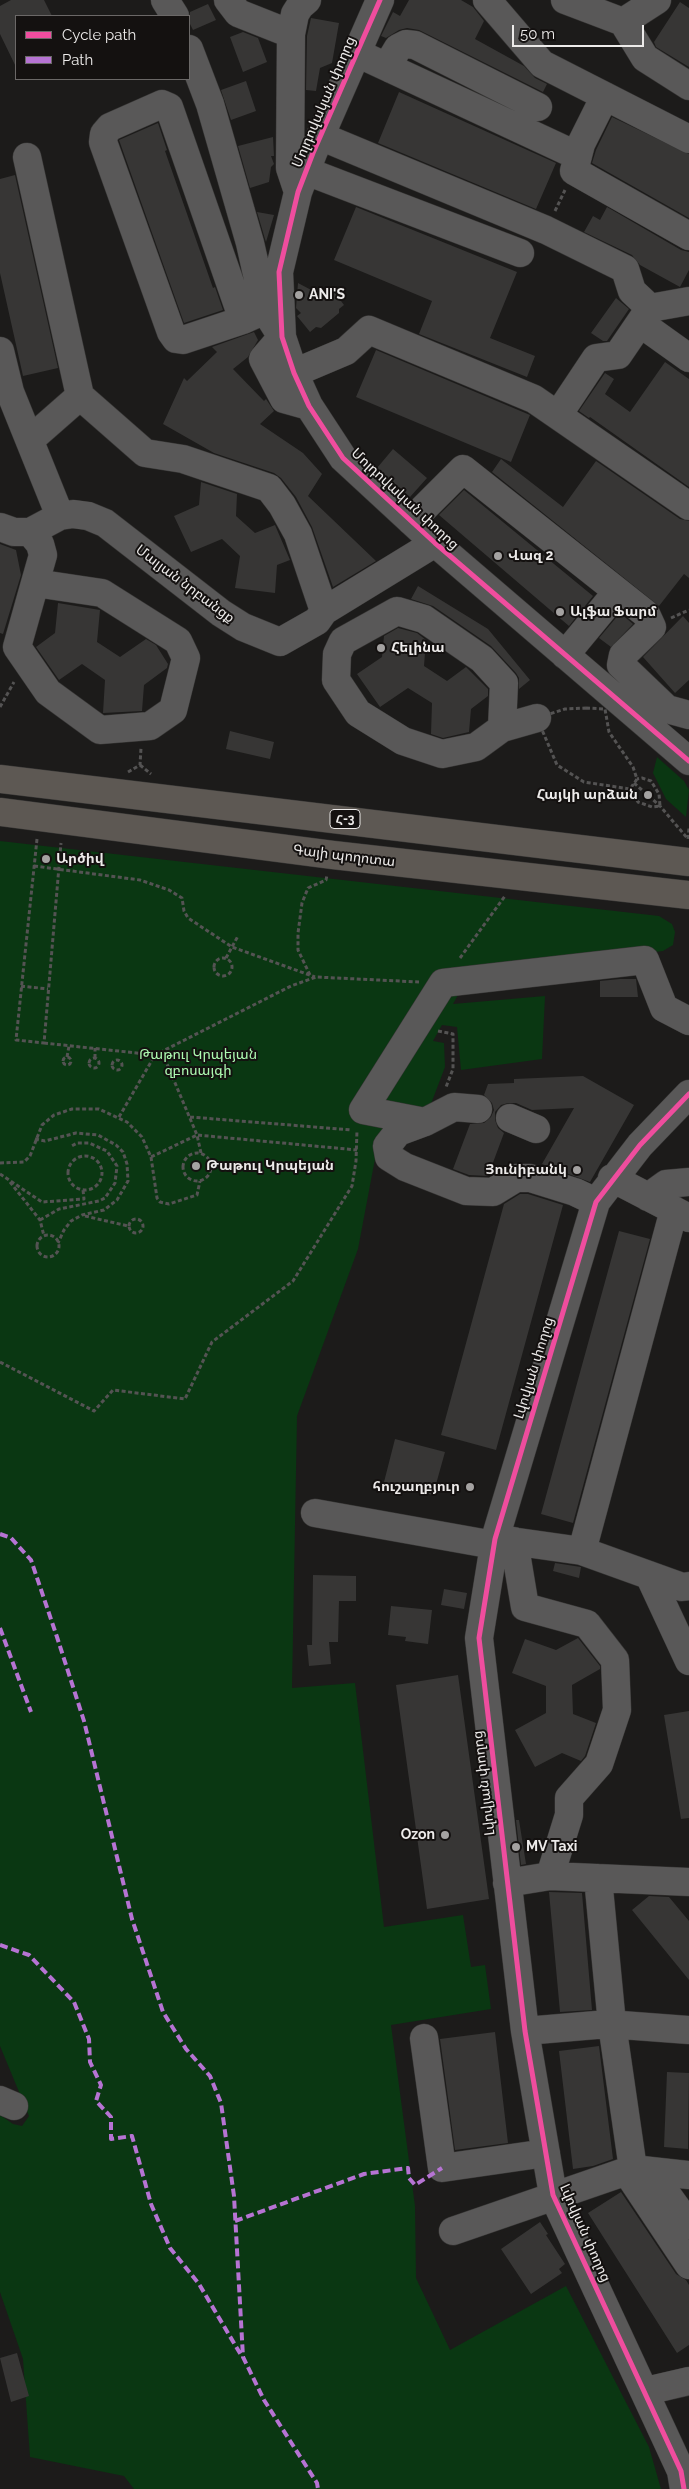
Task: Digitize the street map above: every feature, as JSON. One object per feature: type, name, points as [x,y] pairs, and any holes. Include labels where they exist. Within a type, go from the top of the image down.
[{"type":"main road","name":"Հ-3","points":[[0,779],[689,862]]},
{"type":"main road","name":"Գայի պողոտա","points":[[0,812],[333,855],[689,895]]},
{"type":"street","points":[[165,0],[174,15]]},
{"type":"street","points":[[228,0],[238,13],[291,34]]},
{"type":"street","points":[[308,0],[300,6],[291,34],[290,168],[302,182],[520,253]]},
{"type":"street","name":"Մոլդովական փողոց","points":[[380,0],[320,136],[302,182],[279,272],[282,337],[294,373],[308,406],[342,458],[435,543],[689,761]]},
{"type":"street","points":[[487,0],[542,64],[689,139]]},
{"type":"street","points":[[565,0],[623,22],[645,58],[689,86]]},
{"type":"street","points":[[623,22],[657,0]]},
{"type":"street","points":[[391,69],[392,58],[398,48],[406,44],[415,45],[538,106]]},
{"type":"street","points":[[357,52],[576,164],[689,236]]},
{"type":"street","points":[[190,53],[210,104],[250,243],[254,315]]},
{"type":"street","points":[[576,164],[581,144],[605,96]]},
{"type":"street","points":[[254,315],[183,340],[176,338],[171,332],[103,142],[104,134],[110,127],[162,104],[169,107],[254,315],[282,337],[263,359],[284,399],[308,406]]},
{"type":"street","points":[[320,136],[546,230],[625,269],[632,291],[645,316],[689,358]]},
{"type":"street","points":[[27,157],[80,396],[145,453],[184,459],[269,488],[282,505],[298,534],[321,616],[343,641]]},
{"type":"street","points":[[558,415],[596,358],[618,355],[645,316],[689,301]]},
{"type":"street","points":[[294,373],[346,351],[369,330],[534,399],[689,506]]},
{"type":"street","points":[[0,351],[10,392],[31,439],[60,516]]},
{"type":"street","points":[[31,439],[80,396]]},
{"type":"street","points":[[411,521],[463,469],[646,614],[652,627],[623,655],[622,665]]},
{"type":"street","name":"Մալյան նրբանցք","points":[[30,532],[60,516],[88,516],[105,523],[221,613],[242,627],[280,642],[435,543]]},
{"type":"street","points":[[0,527],[14,532],[30,532],[40,544],[43,555],[35,583],[17,647],[48,692],[100,730],[150,726],[173,710],[186,658],[178,641],[102,593],[35,583]]},
{"type":"street","points":[[565,654],[617,592]]},
{"type":"street","points":[[502,728],[504,683],[482,658],[424,619],[397,611],[343,641],[338,654],[336,680],[358,713],[403,741],[442,754],[476,747],[502,728],[544,715]]},
{"type":"street","points":[[589,676],[602,658],[606,656],[622,665],[667,709],[689,715]]},
{"type":"street","points":[[425,1122],[364,1110],[443,983],[645,960],[664,1008],[689,1021]]},
{"type":"street","name":"Լվովյան փողոց","points":[[684,2489],[681,2471],[646,2391],[553,2195],[524,2030],[479,1638],[501,1542],[596,1202],[612,1178],[640,1145],[689,1094]]},
{"type":"street","points":[[478,1109],[454,1107],[425,1122],[398,1132],[387,1146],[389,1156],[405,1166],[466,1191],[493,1192],[516,1178],[530,1178],[575,1192],[596,1202]]},
{"type":"street","points":[[510,1118],[536,1130]]},
{"type":"street","points":[[582,1551],[682,1214],[612,1178]]},
{"type":"street","points":[[648,1197],[666,1184],[689,1182]]},
{"type":"street","points":[[315,1513],[501,1542],[582,1551],[682,1587],[689,1586]]},
{"type":"street","points":[[501,1542],[525,1607],[587,1624],[615,1660],[617,1710],[599,1764],[569,1798],[568,1815],[550,1876]]},
{"type":"street","points":[[649,1575],[689,1661]]},
{"type":"street","points":[[507,1883],[550,1876],[689,1882]]},
{"type":"street","points":[[598,1878],[612,2024],[637,2171],[689,2265]]},
{"type":"street","points":[[524,2030],[612,2024],[689,2030]]},
{"type":"street","points":[[424,2038],[442,2168],[546,2152]]},
{"type":"street","points":[[637,2171],[689,2225]]},
{"type":"street","points":[[453,2230],[553,2195],[637,2171],[689,2175]]},
{"type":"street","points":[[646,2391],[689,2381]]},
{"type":"path","points":[[546,230],[576,164]]},
{"type":"path","points":[[677,615],[689,610]]},
{"type":"path","points":[[586,708],[565,709],[544,715],[556,765],[584,782],[630,789],[638,802],[652,807],[660,806]]},
{"type":"path","points":[[605,709],[610,732],[633,768],[637,779]]},
{"type":"path","points":[[140,765],[141,742]]},
{"type":"path","points":[[127,772],[140,765]]},
{"type":"path","points":[[140,765],[151,774]]},
{"type":"path","points":[[630,789],[637,779],[642,778],[651,781],[659,794],[660,806]]},
{"type":"path","points":[[634,783],[660,806],[688,840],[689,828]]},
{"type":"path","points":[[38,831],[16,1040],[156,1055],[197,1032],[231,1018],[291,986],[316,977]]},
{"type":"path","points":[[44,1043],[61,834]]},
{"type":"path","points":[[34,866],[140,880],[170,890],[182,898],[184,911],[188,918],[232,947],[316,977],[443,983],[509,890]]},
{"type":"path","points":[[311,976],[298,950],[302,904],[308,888],[326,880]]},
{"type":"path","points":[[226,958],[238,936]]},
{"type":"path","points":[[220,958],[226,958],[231,962],[232,968],[229,973],[221,975],[214,970],[214,964],[220,958]]},
{"type":"path","points":[[21,986],[48,989]]},
{"type":"path","points":[[416,1026],[453,1034],[453,1069],[446,1087],[425,1122]]},
{"type":"path","points":[[67,1057],[69,1046]]},
{"type":"path","points":[[95,1048],[95,1058]]},
{"type":"path","points":[[118,1051],[118,1060]]},
{"type":"path","points":[[162,1052],[197,1135],[202,1153],[209,1159],[211,1168],[208,1177],[200,1181],[190,1180],[183,1168],[188,1156],[202,1153]]},
{"type":"path","points":[[119,1117],[156,1055]]},
{"type":"path","points":[[0,1163],[24,1162],[30,1156],[38,1131],[47,1120],[62,1111],[81,1108],[99,1109],[119,1117],[142,1136],[151,1157],[157,1198],[160,1202],[169,1204],[197,1195],[200,1181]]},
{"type":"path","points":[[0,1362],[94,1411],[113,1390],[185,1399],[212,1342],[293,1281],[352,1186],[357,1150],[357,1130],[190,1118]]},
{"type":"path","points":[[8,1179],[40,1220],[44,1236],[38,1245],[39,1252],[44,1256],[54,1255],[58,1250],[58,1243],[68,1224],[82,1215],[104,1210],[120,1198],[128,1175],[123,1152],[108,1139],[92,1133],[66,1134],[45,1141],[35,1139]]},
{"type":"path","points":[[151,1157],[197,1135],[357,1150]]},
{"type":"path","points":[[40,1220],[59,1209],[99,1201],[104,1198],[115,1183],[117,1166],[107,1151],[89,1143],[70,1147]]},
{"type":"path","points":[[84,1155],[95,1158],[99,1163],[102,1173],[101,1179],[94,1188],[83,1190],[73,1185],[68,1175],[68,1169],[74,1160],[84,1155]]},
{"type":"path","points":[[0,1174],[42,1202],[84,1199],[83,1190]]},
{"type":"path","points":[[82,1215],[128,1226],[134,1234],[141,1232],[143,1227],[140,1220],[136,1219],[130,1222],[128,1226]]},
{"type":"path","points":[[44,1236],[54,1237],[58,1243]]},
{"type":"green space","points":[[657,757],[684,781],[689,790],[686,817],[666,799],[653,773]]},
{"type":"green space","name":"Թաթուլ Կրպեյան զբոսայգի","points":[[0,841],[659,916],[672,924],[675,932],[673,945],[663,951],[468,977],[453,1004],[545,996],[542,1059],[461,1070],[457,1027],[442,1025],[433,1041],[444,1043],[445,1067],[426,1117],[378,1143],[358,1249],[297,1416],[292,1688],[355,1683],[384,1927],[463,1915],[471,1967],[485,1965],[491,2009],[391,2025],[415,2206],[416,2278],[450,2350],[566,2286],[649,2447],[661,2489],[134,2489],[124,2476],[30,2457],[23,2359],[0,2292],[0,2115],[13,2124],[22,2126],[29,2116],[0,2046]]},
{"type":"building","points":[[11,0],[44,0],[52,15],[15,15],[15,65],[0,34],[0,6]]},
{"type":"building","points":[[409,0],[461,0],[473,7],[484,21],[475,39],[524,66],[535,78],[547,84],[543,92],[419,30],[407,28],[399,30],[386,38],[381,36],[393,12],[400,16]]},
{"type":"building","points":[[680,2],[689,8],[689,67],[656,47],[654,42]]},
{"type":"building","points":[[208,4],[216,20],[193,30],[190,24],[190,12]]},
{"type":"building","points":[[311,18],[339,23],[332,63],[320,68],[316,91],[306,90],[307,36]]},
{"type":"building","points":[[243,32],[258,38],[267,62],[243,72],[230,37]]},
{"type":"building","points":[[246,81],[256,111],[231,120],[221,90]]},
{"type":"building","points":[[399,92],[556,163],[536,209],[378,143]]},
{"type":"building","points":[[612,117],[689,154],[689,218],[592,163],[596,150]]},
{"type":"building","points":[[158,123],[167,150],[165,151],[213,288],[215,287],[223,310],[184,323],[119,140]]},
{"type":"building","points":[[273,137],[274,156],[271,156],[274,164],[271,167],[269,182],[250,188],[238,146]]},
{"type":"building","points":[[15,175],[58,368],[23,376],[0,273],[0,179]]},
{"type":"building","points":[[356,207],[517,272],[490,338],[535,356],[527,377],[419,334],[432,301],[334,260]]},
{"type":"building","points":[[607,207],[681,250],[689,252],[689,270],[680,287],[640,265],[632,255],[584,232],[593,216],[600,220]]},
{"type":"building","points":[[257,212],[274,215],[266,242],[265,239]]},
{"type":"building","points":[[298,283],[315,292],[320,288],[325,295],[332,289],[344,305],[339,309],[339,313],[321,328],[316,327],[310,332],[297,316],[301,313],[296,308]]},
{"type":"building","points":[[616,298],[629,309],[607,341],[603,341],[591,333]]},
{"type":"building","points":[[254,332],[258,340],[248,357],[233,369],[264,401],[266,399],[274,411],[260,424],[303,453],[322,474],[308,496],[376,561],[333,587],[312,527],[296,497],[281,478],[274,473],[214,453],[163,424],[184,378],[187,381],[217,352],[212,347]]},
{"type":"building","points":[[376,350],[530,415],[511,462],[356,397]]},
{"type":"building","points":[[665,362],[689,379],[689,487],[579,411],[605,373],[614,379],[605,394],[630,412]]},
{"type":"building","points":[[393,449],[427,478],[410,497],[377,468]]},
{"type":"building","points":[[501,459],[563,507],[596,461],[680,519],[689,521],[689,578],[684,574],[659,606],[492,472]]},
{"type":"building","points":[[201,482],[237,494],[236,516],[255,533],[275,525],[290,560],[277,565],[275,593],[235,588],[240,556],[222,539],[191,552],[174,516],[199,505]]},
{"type":"building","points":[[464,490],[593,596],[569,626],[439,515]]},
{"type":"building","points":[[0,544],[16,550],[21,575],[3,634],[0,633]]},
{"type":"building","points":[[418,586],[488,629],[530,680],[519,689],[519,678],[516,673],[491,646],[433,606],[411,599]]},
{"type":"building","points":[[58,603],[100,610],[97,642],[120,657],[146,639],[156,645],[168,664],[167,668],[144,685],[142,711],[103,713],[105,680],[82,664],[59,680],[36,647],[55,633]]},
{"type":"building","points":[[620,613],[633,624],[611,647],[599,638]]},
{"type":"building","points":[[683,616],[689,623],[689,680],[675,693],[643,657]]},
{"type":"building","points":[[398,628],[417,633],[426,640],[424,666],[447,681],[466,667],[488,689],[488,696],[471,709],[469,732],[443,738],[431,734],[432,703],[408,688],[380,707],[357,674],[382,657],[384,636]]},
{"type":"building","points":[[230,731],[274,742],[270,759],[226,749]]},
{"type":"building","points":[[636,979],[638,997],[600,997],[600,981]]},
{"type":"building","points":[[583,1076],[634,1105],[590,1182],[542,1164],[574,1108],[532,1110],[516,1103],[501,1105],[495,1112],[495,1120],[498,1128],[504,1133],[488,1176],[469,1175],[453,1169],[470,1124],[484,1123],[491,1117],[494,1110],[492,1103],[484,1095],[488,1084],[514,1083],[514,1079]]},
{"type":"building","points":[[520,1194],[528,1194],[563,1205],[496,1450],[441,1435],[504,1204]]},
{"type":"building","points":[[619,1231],[650,1239],[573,1523],[541,1514]]},
{"type":"building","points":[[395,1439],[445,1452],[433,1495],[384,1482]]},
{"type":"building","points":[[555,1563],[581,1567],[579,1578],[553,1571]]},
{"type":"building","points":[[313,1575],[356,1576],[356,1601],[339,1601],[338,1642],[329,1642],[331,1664],[309,1666],[307,1645],[312,1645]]},
{"type":"building","points":[[444,1589],[467,1593],[464,1609],[441,1605]]},
{"type":"building","points":[[391,1606],[432,1610],[428,1644],[405,1641],[406,1637],[388,1635]]},
{"type":"building","points":[[578,1638],[600,1666],[600,1669],[572,1685],[573,1714],[596,1723],[585,1756],[581,1761],[562,1753],[535,1767],[515,1730],[546,1713],[546,1686],[512,1673],[525,1639],[556,1650]]},
{"type":"building","points":[[458,1675],[489,1899],[427,1909],[396,1685]]},
{"type":"building","points":[[689,1711],[689,1818],[681,1819],[664,1715]]},
{"type":"building","points":[[516,1820],[519,1820],[526,1864],[521,1865]]},
{"type":"building","points":[[549,1892],[582,1893],[592,2010],[560,2012]]},
{"type":"building","points":[[649,1896],[669,1897],[689,1921],[689,1980],[632,1910]]},
{"type":"building","points":[[495,2032],[508,2143],[455,2150],[440,2039]]},
{"type":"building","points":[[599,2046],[613,2159],[593,2166],[573,2169],[559,2051]]},
{"type":"building","points":[[667,2072],[689,2073],[688,2149],[664,2147]]},
{"type":"building","points":[[621,2192],[676,2274],[686,2280],[689,2285],[689,2345],[677,2353],[588,2213]]},
{"type":"building","points":[[540,2222],[565,2264],[559,2269],[562,2273],[531,2294],[501,2249]]},
{"type":"building","points":[[17,2353],[29,2396],[11,2402],[0,2358]]},
{"type":"marked path","points":[[0,1534],[11,1538],[31,1560],[84,1721],[132,1919],[163,2012],[186,2049],[210,2076],[221,2103],[234,2196],[243,2357],[264,2400],[317,2483],[318,2489]]},
{"type":"marked path","points":[[0,1628],[31,1712]]},
{"type":"marked path","points":[[0,1945],[29,1955],[74,2002],[89,2039],[90,2062],[101,2085],[96,2101],[111,2117],[111,2139],[132,2136],[151,2204],[170,2248],[199,2284],[241,2355]]},
{"type":"marked path","points":[[235,2221],[364,2174],[408,2168],[409,2178],[415,2185],[442,2168]]},
{"type":"cycle path","points":[[380,0],[313,153],[298,192],[279,272],[282,337],[294,373],[309,406],[343,458],[435,543],[689,761]]},
{"type":"cycle path","points":[[684,2489],[681,2471],[553,2195],[525,2031],[479,1638],[495,1539],[596,1202],[640,1145],[689,1094]]},
{"type":"place","name":"ANI'S","points":[[299,295]]},
{"type":"place","name":"Վազ 2","points":[[498,556]]},
{"type":"place","name":"Ալֆա Ֆարմ","points":[[560,612]]},
{"type":"place","name":"Հելինա","points":[[381,648]]},
{"type":"place","name":"Հայկի արձան","points":[[648,795]]},
{"type":"place","name":"Արծիվ","points":[[46,859]]},
{"type":"place","name":"Թաթուլ Կրպեյան","points":[[196,1166]]},
{"type":"place","name":"Յունիբանկ","points":[[577,1170]]},
{"type":"place","name":"հուշաղբյուր","points":[[470,1487]]},
{"type":"place","name":"Ozon","points":[[445,1835]]},
{"type":"place","name":"MV Taxi","points":[[516,1847]]}]
